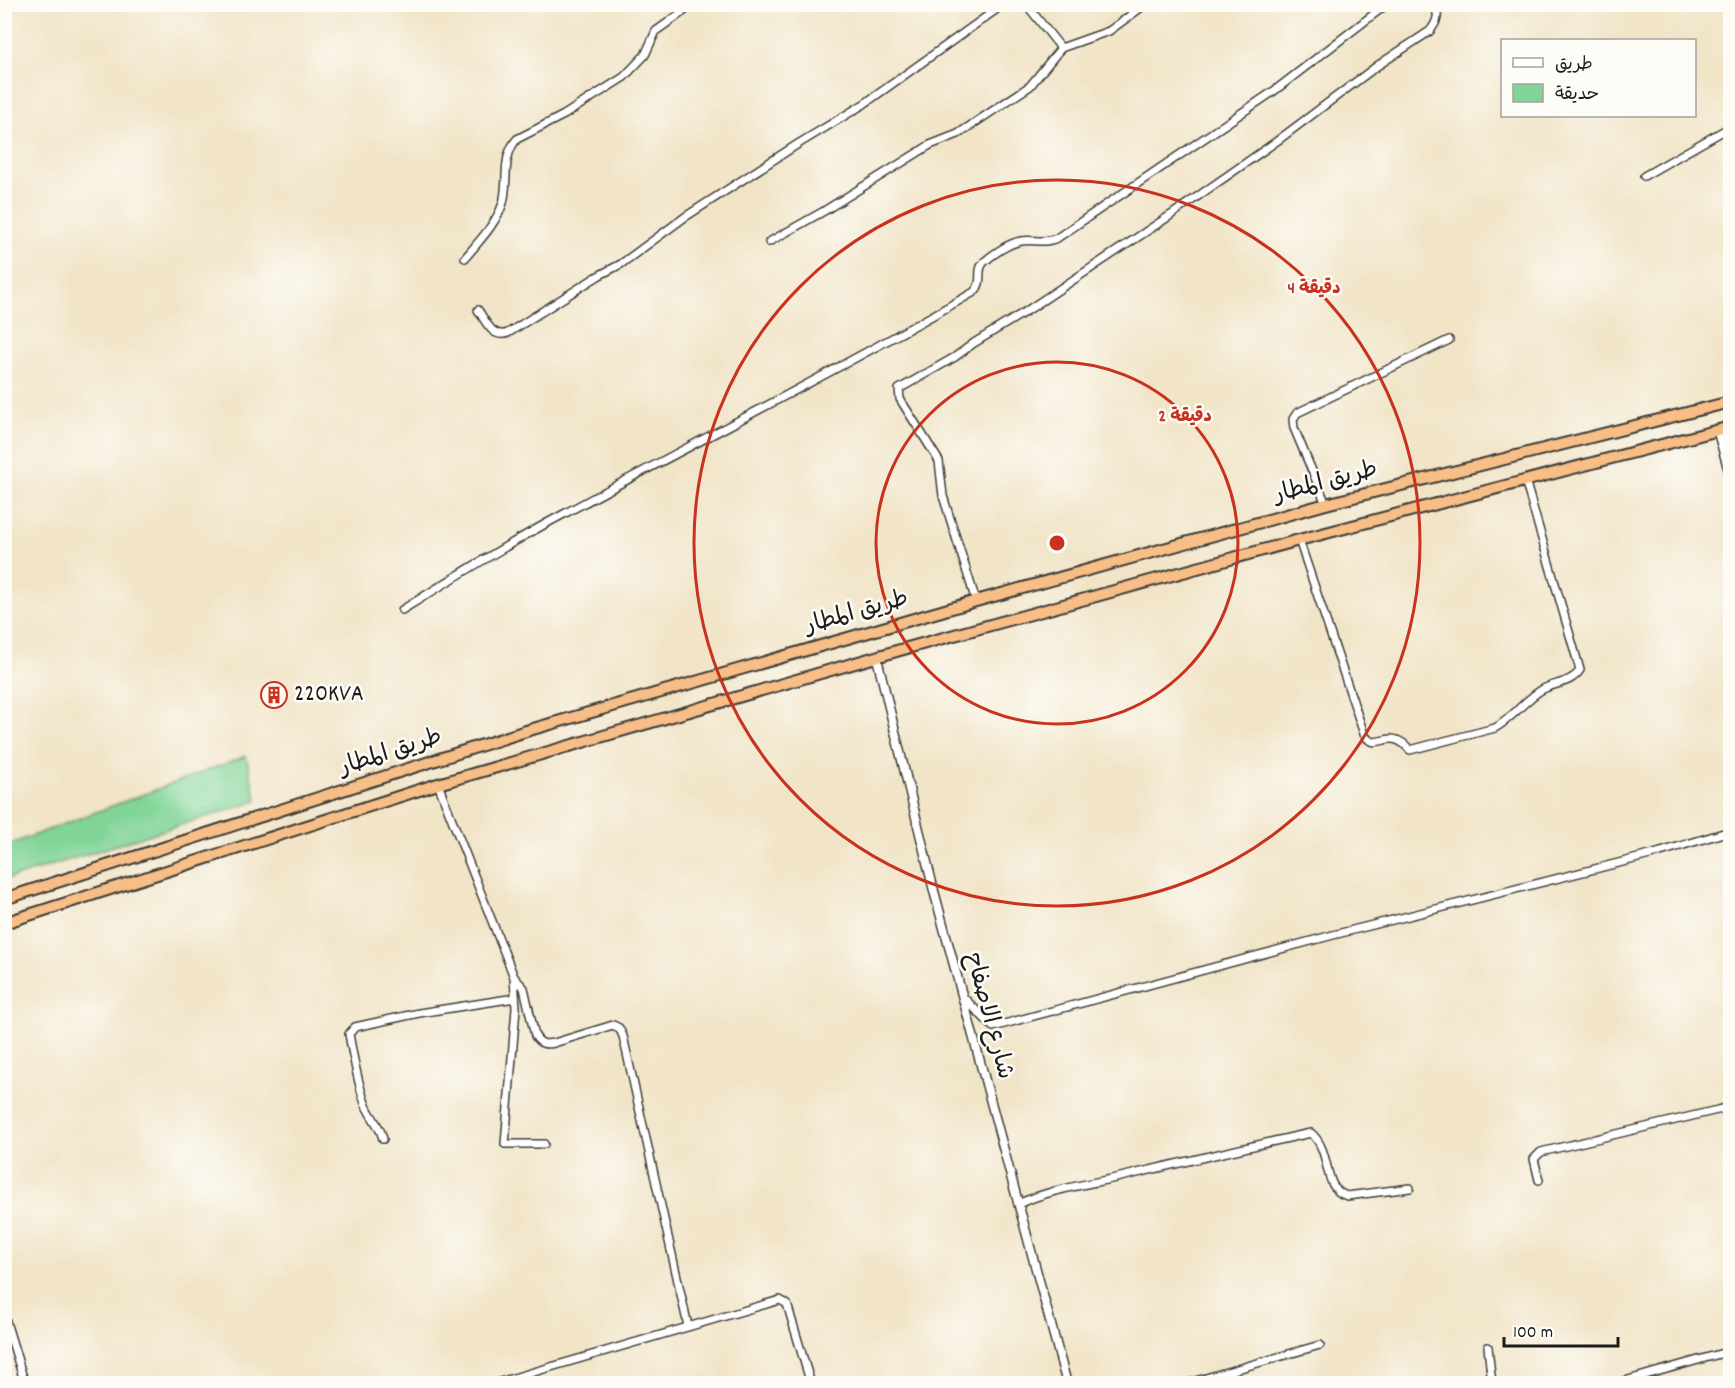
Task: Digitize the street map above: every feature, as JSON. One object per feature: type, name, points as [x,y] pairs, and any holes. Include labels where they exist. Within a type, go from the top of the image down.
[{"type":"highway","name":"طريق المطار","points":[[4,899],[526,731],[976,601],[1326,504],[1731,402]]},
{"type":"highway","name":"طريق المطار","points":[[4,923],[438,784],[877,658],[1299,540],[1731,428]]},
{"type":"street","points":[[465,258],[490,227],[500,210],[505,191],[507,156],[513,144],[624,77],[645,56],[656,31],[694,4]]},
{"type":"street","points":[[478,310],[492,331],[498,335],[508,333],[621,264],[685,217],[864,104],[1004,4]]},
{"type":"street","points":[[1026,4],[1061,48]]},
{"type":"street","points":[[769,242],[825,211],[930,145],[958,134],[1029,86],[1061,48],[1109,31],[1146,4]]},
{"type":"street","points":[[402,610],[561,515],[782,399],[974,292],[980,283],[982,266],[999,252],[1016,242],[1042,242],[1057,238],[1274,91],[1387,4]]},
{"type":"street","points":[[976,601],[943,496],[939,461],[900,399],[899,389],[955,357],[1028,310],[1255,157],[1362,77],[1430,31],[1438,14],[1434,4]]},
{"type":"street","points":[[1644,176],[1731,128]]},
{"type":"street","points":[[1326,504],[1294,428],[1293,418],[1296,413],[1449,340]]},
{"type":"street","points":[[1718,431],[1731,476]]},
{"type":"street","points":[[1299,540],[1368,741],[1373,743],[1393,737],[1404,742],[1410,750],[1496,728],[1505,723],[1542,690],[1576,676],[1580,670],[1525,480]]},
{"type":"street","name":"شارع الاصفاح","points":[[877,658],[934,891],[1067,1383]]},
{"type":"street","points":[[438,784],[514,977],[515,998],[505,1144],[543,1144]]},
{"type":"street","points":[[963,996],[993,1027],[1333,935],[1654,854],[1731,831]]},
{"type":"street","points":[[514,977],[524,988],[535,1036],[539,1042],[546,1045],[613,1025],[619,1028],[623,1036],[688,1326]]},
{"type":"street","points":[[383,1139],[381,1129],[373,1120],[361,1090],[349,1034],[355,1027],[419,1013],[515,998]]},
{"type":"street","points":[[1539,1180],[1534,1159],[1541,1152],[1731,1107]]},
{"type":"street","points":[[1018,1204],[1038,1195],[1071,1186],[1134,1174],[1206,1155],[1311,1133],[1323,1148],[1333,1188],[1340,1194],[1347,1196],[1410,1188]]},
{"type":"street","points":[[493,1383],[783,1300],[791,1315],[811,1383]]},
{"type":"street","points":[[4,1315],[25,1383]]},
{"type":"street","points":[[1185,1383],[1320,1345]]},
{"type":"street","points":[[1488,1347],[1492,1383]]},
{"type":"street","points":[[1614,1383],[1731,1351]]},
{"type":"green space","points":[[246,756],[257,801],[5,880],[5,846]]},
{"type":"place","name":"220KVA","points":[[274,695]]}]
